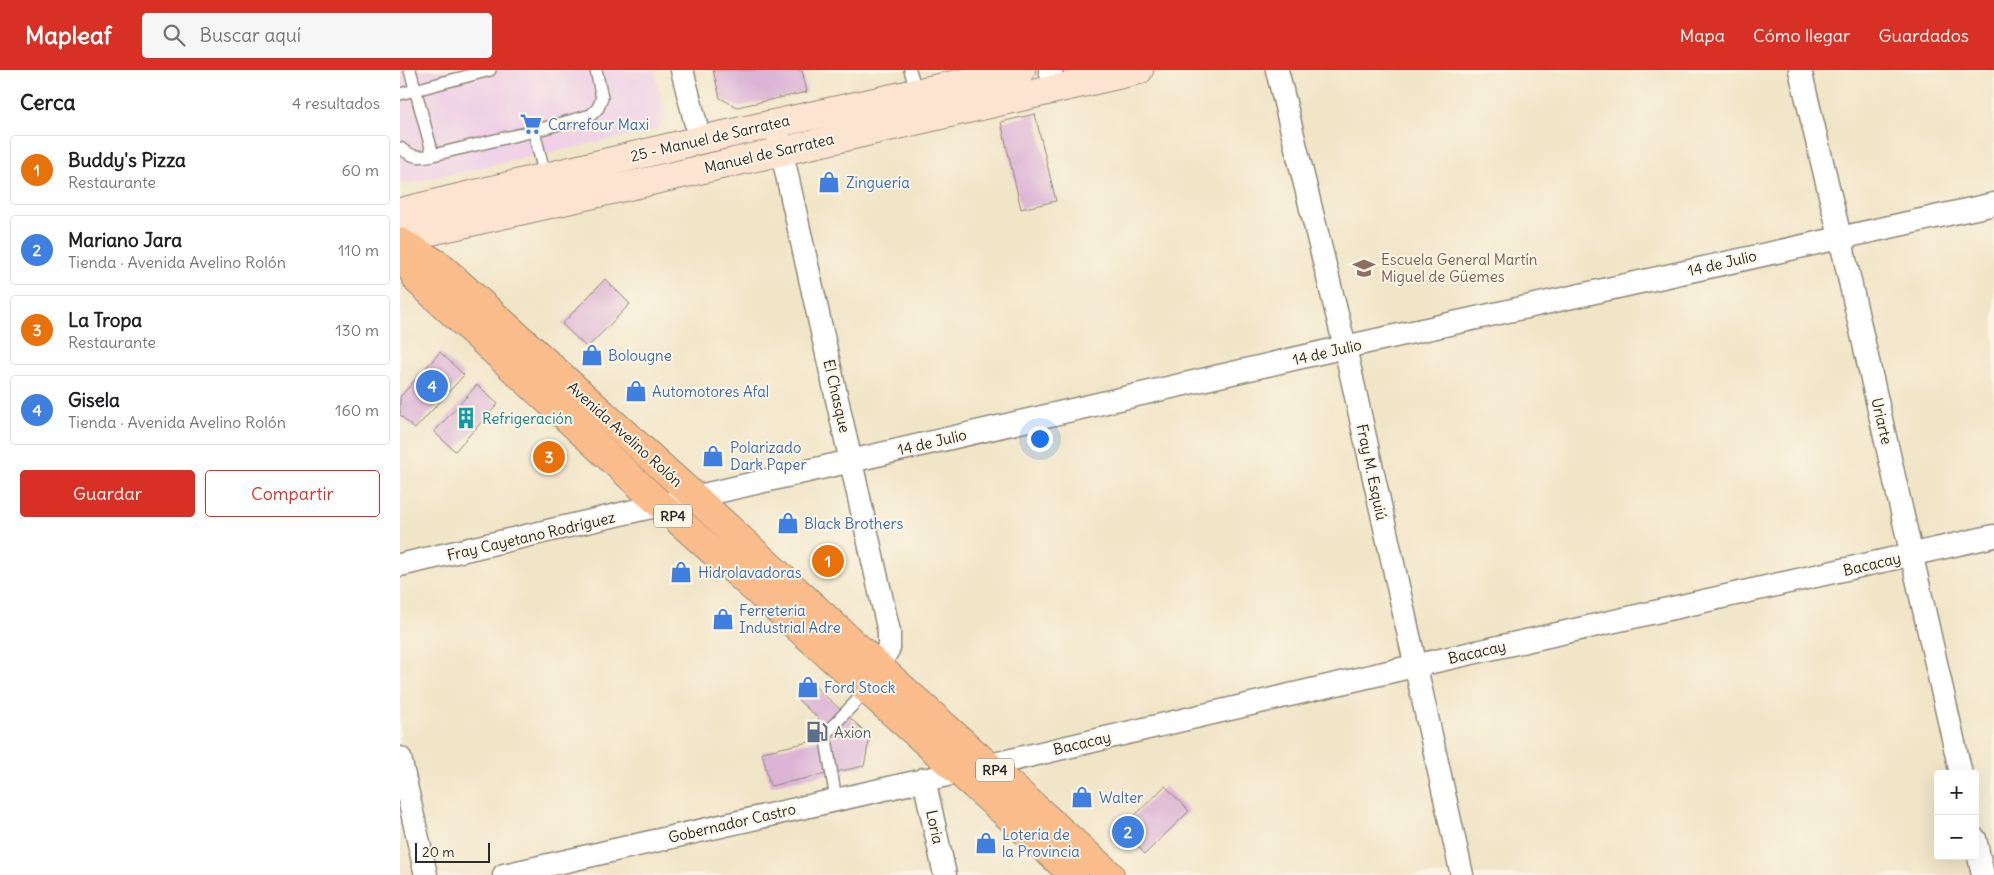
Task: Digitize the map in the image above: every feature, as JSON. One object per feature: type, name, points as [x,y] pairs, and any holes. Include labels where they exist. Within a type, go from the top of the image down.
[{"type":"main road","name":"25 - Manuel de Sarratea","points":[[400,212],[545,176],[775,123],[913,81],[1021,70]]},
{"type":"main road","name":"Manuel de Sarratea","points":[[400,238],[781,151],[1053,80],[1139,70]]},
{"type":"main road","name":"Avenida Avelino Rolón","points":[[400,242],[439,266],[696,498],[873,678],[960,772],[1074,875]]},
{"type":"main road","name":"Avenida Avelino Rolón","points":[[400,248],[418,281],[662,506],[873,678],[988,764],[1110,875]]},
{"type":"street","points":[[682,70],[700,140]]},
{"type":"street","name":"Fray M. Esquiú","points":[[1277,70],[1345,347],[1414,666],[1462,875]]},
{"type":"street","name":"Uriarte","points":[[1800,70],[1913,555],[1960,770]]},
{"type":"street","name":"El Chasque","points":[[775,123],[889,632],[889,648],[873,678]]},
{"type":"street","name":"14 de Julio","points":[[662,506],[1345,347],[1994,204]]},
{"type":"street","name":"Fray Cayetano Rodríguez","points":[[400,565],[662,506]]},
{"type":"street","name":"Bacacay","points":[[960,772],[1414,666],[1994,536]]},
{"type":"street","points":[[400,758],[426,875]]},
{"type":"street","name":"Gobernador Castro","points":[[504,875],[960,772]]},
{"type":"street","name":"Loria","points":[[924,779],[945,875]]},
{"type":"lane","points":[[410,70],[433,155]]},
{"type":"lane","points":[[400,94],[490,70]]},
{"type":"lane","points":[[400,148],[406,153],[420,158],[534,131],[591,115],[598,108],[602,98],[596,70]]},
{"type":"lane","points":[[534,131],[545,176]]},
{"type":"lane","points":[[836,799],[825,734],[873,678]]},
{"type":"shaded area","name":"Carrefour Maxi","points":[[400,70],[654,70],[666,118],[658,129],[406,184],[400,182]]},
{"type":"building","points":[[713,70],[802,70],[807,92],[737,107],[720,98]]},
{"type":"building","points":[[1035,114],[1056,201],[1021,209],[1001,122]]},
{"type":"building","points":[[605,279],[630,304],[587,348],[562,324]]},
{"type":"building","points":[[440,352],[464,375],[415,429],[400,415],[400,397]]},
{"type":"building","name":"Refrigeración","points":[[477,385],[498,404],[455,451],[434,432]]},
{"type":"building","points":[[812,684],[870,736],[864,766],[770,786],[762,752],[838,736],[798,700]]},
{"type":"building","points":[[1165,786],[1189,811],[1145,854],[1121,829]]},
{"type":"place","name":"Carrefour Maxi","points":[[531,124]]},
{"type":"place","name":"Zinguería","points":[[829,182]]},
{"type":"place","name":"Escuela General Martín Miguel de Güemes","points":[[1364,268]]},
{"type":"place","name":"Bolougne","points":[[592,355]]},
{"type":"place","name":"Gisela","points":[[432,386]]},
{"type":"place","name":"Automotores Afal","points":[[636,391]]},
{"type":"place","name":"Refrigeración","points":[[466,418]]},
{"type":"place","name":"Polarizado Dark Paper","points":[[713,456]]},
{"type":"place","name":"La Tropa","points":[[549,457]]},
{"type":"place","name":"Black Brothers","points":[[788,523]]},
{"type":"place","name":"Buddy's Pizza","points":[[828,561]]},
{"type":"place","name":"Hidrolavadoras","points":[[681,572]]},
{"type":"place","name":"Ferretería Industrial Adre","points":[[723,619]]},
{"type":"place","name":"Ford Stock","points":[[808,687]]},
{"type":"place","name":"Axion","points":[[817,732]]},
{"type":"place","name":"Walter","points":[[1082,797]]},
{"type":"place","name":"Mariano Jara","points":[[1128,832]]},
{"type":"place","name":"Lotería de la Provincia","points":[[986,843]]}]
